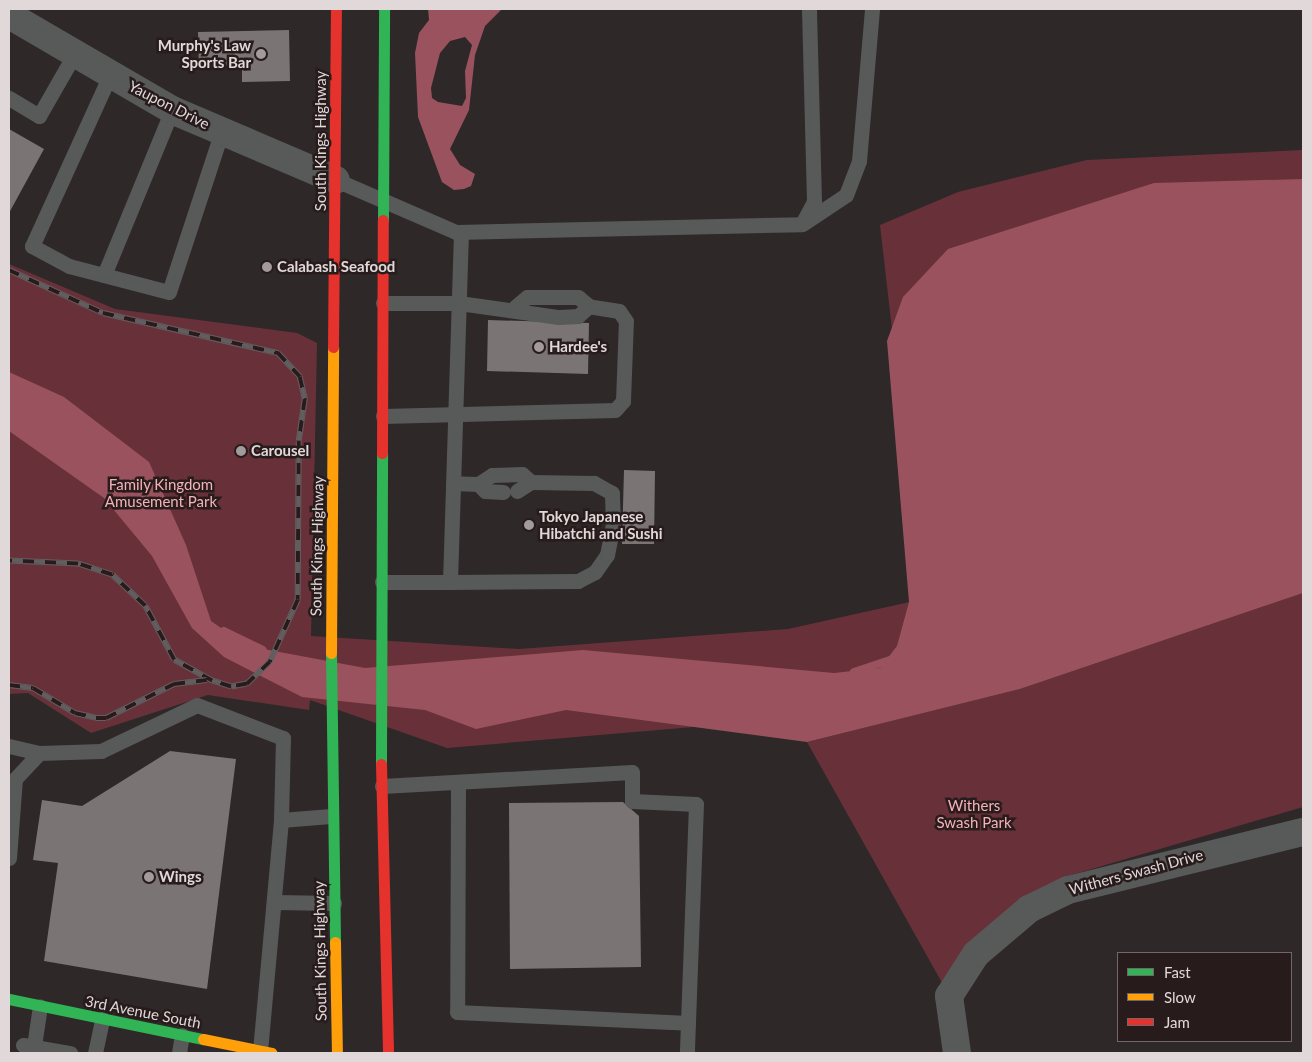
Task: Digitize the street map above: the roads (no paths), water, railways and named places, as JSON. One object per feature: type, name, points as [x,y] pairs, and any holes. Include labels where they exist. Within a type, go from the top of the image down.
[{"type":"main road","name":"South Kings Highway","points":[[336,9],[330,740],[337,1053]]},
{"type":"main road","points":[[384,9],[381,759],[388,1053]]},
{"type":"main road","name":"3rd Avenue South","points":[[9,999],[266,1052]]},
{"type":"street","name":"Yaupon Drive","points":[[11,22],[172,110],[336,180]]},
{"type":"street","name":"Withers Swash Drive","points":[[957,1053],[949,996],[976,954],[1029,909],[1068,890],[1303,832]]},
{"type":"lane","points":[[802,224],[814,201],[809,9]]},
{"type":"lane","points":[[336,180],[461,232],[802,224],[846,195],[859,162],[872,9]]},
{"type":"lane","points":[[9,98],[38,116],[74,55]]},
{"type":"lane","points":[[110,75],[32,246],[69,266],[169,292],[222,131]]},
{"type":"lane","points":[[104,275],[172,110]]},
{"type":"lane","points":[[450,582],[461,232]]},
{"type":"lane","points":[[383,303],[459,303],[515,308],[527,297],[578,297],[589,306],[610,306],[626,321],[623,400],[615,410],[383,416]]},
{"type":"lane","points":[[453,483],[478,484],[492,475],[515,474],[522,474],[531,482]]},
{"type":"lane","points":[[382,582],[578,581],[595,572],[607,555],[613,524],[612,493],[594,483],[531,482],[510,492],[485,491],[478,484]]},
{"type":"lane","points":[[9,746],[39,753],[101,751],[197,705],[283,738],[281,820],[274,902],[266,1052]]},
{"type":"lane","points":[[9,858],[15,779],[39,753]]},
{"type":"lane","points":[[382,786],[632,772],[632,801],[696,804],[687,1053]]},
{"type":"lane","points":[[458,782],[457,1012],[688,1023]]},
{"type":"lane","points":[[281,820],[332,816]]},
{"type":"lane","points":[[274,902],[334,903]]},
{"type":"lane","points":[[40,1006],[29,1046],[70,1053]]},
{"type":"lane","points":[[95,1053],[102,1019]]},
{"type":"lane","points":[[179,1053],[182,1035]]},
{"type":"waterway","points":[[224,631],[263,650]]},
{"type":"waterway","points":[[854,672],[893,659]]},
{"type":"railway","points":[[9,270],[103,313],[278,353],[300,377],[305,399],[299,441],[298,600],[270,662],[247,684],[231,687],[212,681],[174,660],[145,606],[112,575],[78,564],[9,561]]},
{"type":"railway","points":[[9,685],[33,688],[75,713],[96,718],[106,718],[174,684],[207,680]]},
{"type":"place","name":"Murphy's Law Sports Bar","points":[[261,54]]},
{"type":"place","name":"Calabash Seafood","points":[[267,267]]},
{"type":"place","name":"Hardee's","points":[[539,347]]},
{"type":"place","name":"Carousel","points":[[241,451]]},
{"type":"place","name":"Tokyo Japanese Hibatchi and Sushi","points":[[529,525]]},
{"type":"place","name":"Wings","points":[[149,877]]},
{"type":"park label","name":"Family Kingdom Amusement Park","points":[[161,492]]},
{"type":"park label","name":"Withers Swash Park","points":[[974,814]]}]
